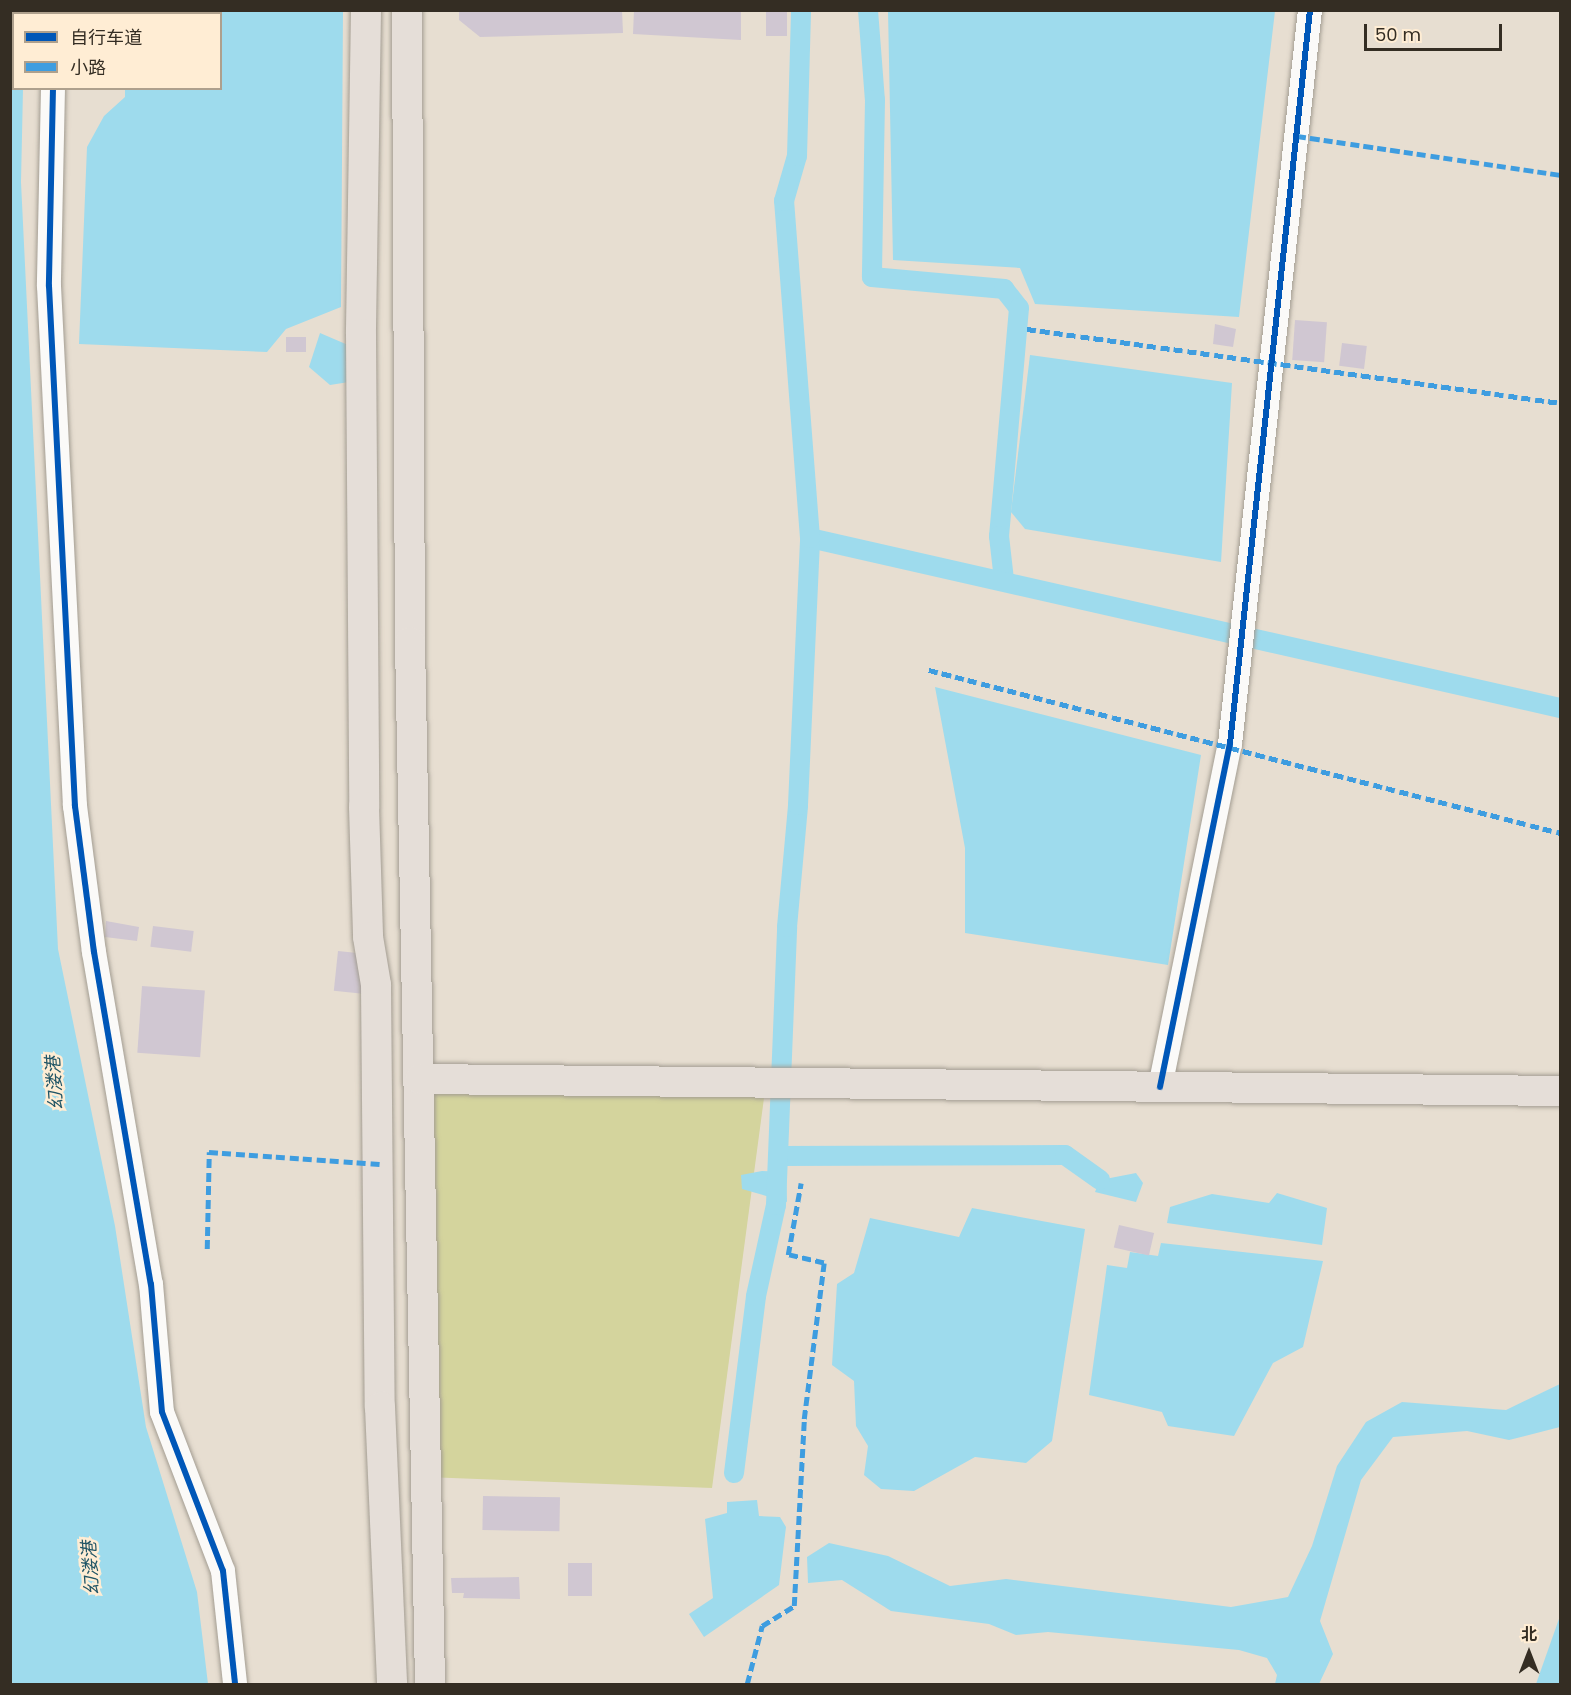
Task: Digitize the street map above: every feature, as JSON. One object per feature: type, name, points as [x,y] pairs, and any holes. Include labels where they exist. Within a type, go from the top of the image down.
[{"type":"main road","points":[[366,10],[361,334],[364,807],[368,937],[376,985],[380,1407],[392,1684]]},
{"type":"main road","points":[[407,10],[410,630],[430,1684]]},
{"type":"main road","points":[[376,985],[418,984]]},
{"type":"main road","points":[[420,1079],[1560,1091]]},
{"type":"street","points":[[1160,1087],[1230,744],[1310,10]]},
{"type":"street","points":[[53,90],[49,286],[75,806],[94,952],[151,1284],[162,1412],[223,1571],[235,1684]]},
{"type":"green space","points":[[420,1079],[766,1083],[712,1488],[426,1477]]},
{"type":"water","name":"幻溇港","points":[[10,11],[26,11],[12,12],[12,90],[23,90],[21,182],[58,949],[115,1226],[146,1427],[197,1592],[208,1684],[13,1684],[11,1680]]},
{"type":"water","points":[[129,11],[343,11],[341,307],[286,329],[267,352],[79,344],[87,147],[104,116],[125,97],[125,90],[222,90],[222,12]]},
{"type":"water","points":[[888,11],[1275,11],[1239,317],[1035,304],[1020,268],[893,260]]},
{"type":"water","points":[[320,333],[348,345],[349,382],[330,385],[309,367]]},
{"type":"water","points":[[1030,355],[1232,383],[1221,562],[1025,529],[1011,512]]},
{"type":"water","points":[[935,687],[1201,755],[1168,965],[965,933],[965,848]]},
{"type":"water","points":[[762,1171],[786,1172],[787,1202],[742,1189],[741,1175]]},
{"type":"water","points":[[1136,1173],[1143,1183],[1136,1202],[1095,1192],[1100,1180]]},
{"type":"water","points":[[1277,1193],[1327,1208],[1322,1245],[1167,1223],[1170,1207],[1212,1194],[1269,1203]]},
{"type":"water","points":[[972,1208],[1085,1229],[1052,1441],[1026,1463],[975,1457],[914,1491],[881,1489],[864,1475],[868,1446],[856,1426],[854,1381],[832,1365],[837,1284],[854,1273],[870,1218],[959,1237]]},
{"type":"water","points":[[1161,1243],[1323,1261],[1303,1347],[1273,1363],[1234,1436],[1168,1426],[1162,1412],[1089,1395],[1107,1265],[1127,1268],[1130,1252],[1158,1256]]},
{"type":"water","points":[[1560,1384],[1560,1427],[1509,1440],[1467,1431],[1393,1437],[1361,1480],[1320,1621],[1333,1654],[1319,1684],[1275,1684],[1277,1675],[1267,1658],[1239,1650],[1048,1632],[1016,1635],[989,1624],[891,1611],[842,1580],[808,1583],[807,1557],[829,1543],[888,1556],[950,1586],[1006,1579],[1231,1607],[1288,1597],[1312,1546],[1337,1466],[1366,1422],[1402,1402],[1506,1410]]},
{"type":"water","points":[[757,1500],[759,1516],[780,1517],[786,1527],[779,1585],[704,1637],[689,1614],[713,1598],[705,1519],[727,1513],[727,1502]]},
{"type":"water","points":[[1560,1616],[1560,1684],[1536,1684]]},
{"type":"building","points":[[459,10],[622,10],[623,33],[480,37],[459,20]]},
{"type":"building","points":[[634,10],[741,10],[741,40],[633,34]]},
{"type":"building","points":[[766,10],[787,10],[787,36],[766,36]]},
{"type":"building","points":[[1295,320],[1327,322],[1324,362],[1292,360]]},
{"type":"building","points":[[1215,324],[1236,329],[1233,347],[1213,344]]},
{"type":"building","points":[[286,337],[306,337],[306,352],[286,352]]},
{"type":"building","points":[[1342,343],[1367,346],[1364,369],[1339,366]]},
{"type":"building","points":[[106,921],[139,927],[137,941],[105,937]]},
{"type":"building","points":[[153,926],[194,931],[191,952],[150,947]]},
{"type":"building","points":[[338,951],[367,954],[363,994],[334,991]]},
{"type":"building","points":[[142,986],[205,990],[200,1057],[137,1053]]},
{"type":"building","points":[[1119,1225],[1154,1233],[1149,1256],[1114,1247]]},
{"type":"building","points":[[483,1496],[560,1497],[559,1531],[482,1530]]},
{"type":"building","points":[[568,1563],[592,1563],[592,1596],[568,1596]]},
{"type":"building","points":[[519,1577],[520,1599],[463,1598],[464,1593],[452,1593],[451,1578]]},
{"type":"waterway","points":[[734,1473],[756,1296],[776,1205],[787,927],[798,805],[810,538],[784,201],[797,156],[801,10]]},
{"type":"waterway","points":[[868,10],[875,100],[872,277],[1004,289],[1019,308],[999,536],[1004,580]]},
{"type":"waterway","points":[[810,538],[1560,708]]},
{"type":"waterway","points":[[778,1156],[1065,1155],[1100,1180]]},
{"type":"marked path","points":[[1297,136],[1560,175]]},
{"type":"marked path","points":[[1027,329],[1560,403]]},
{"type":"marked path","points":[[929,670],[1560,833]]},
{"type":"marked path","points":[[207,1249],[209,1152],[380,1164]]},
{"type":"marked path","points":[[747,1684],[762,1626],[794,1606],[804,1419],[824,1263],[788,1255],[801,1183]]},
{"type":"cycle path","points":[[1160,1087],[1230,744],[1310,10]]},
{"type":"cycle path","points":[[53,90],[49,286],[75,806],[94,952],[151,1284],[162,1412],[223,1571],[235,1684]]}]
